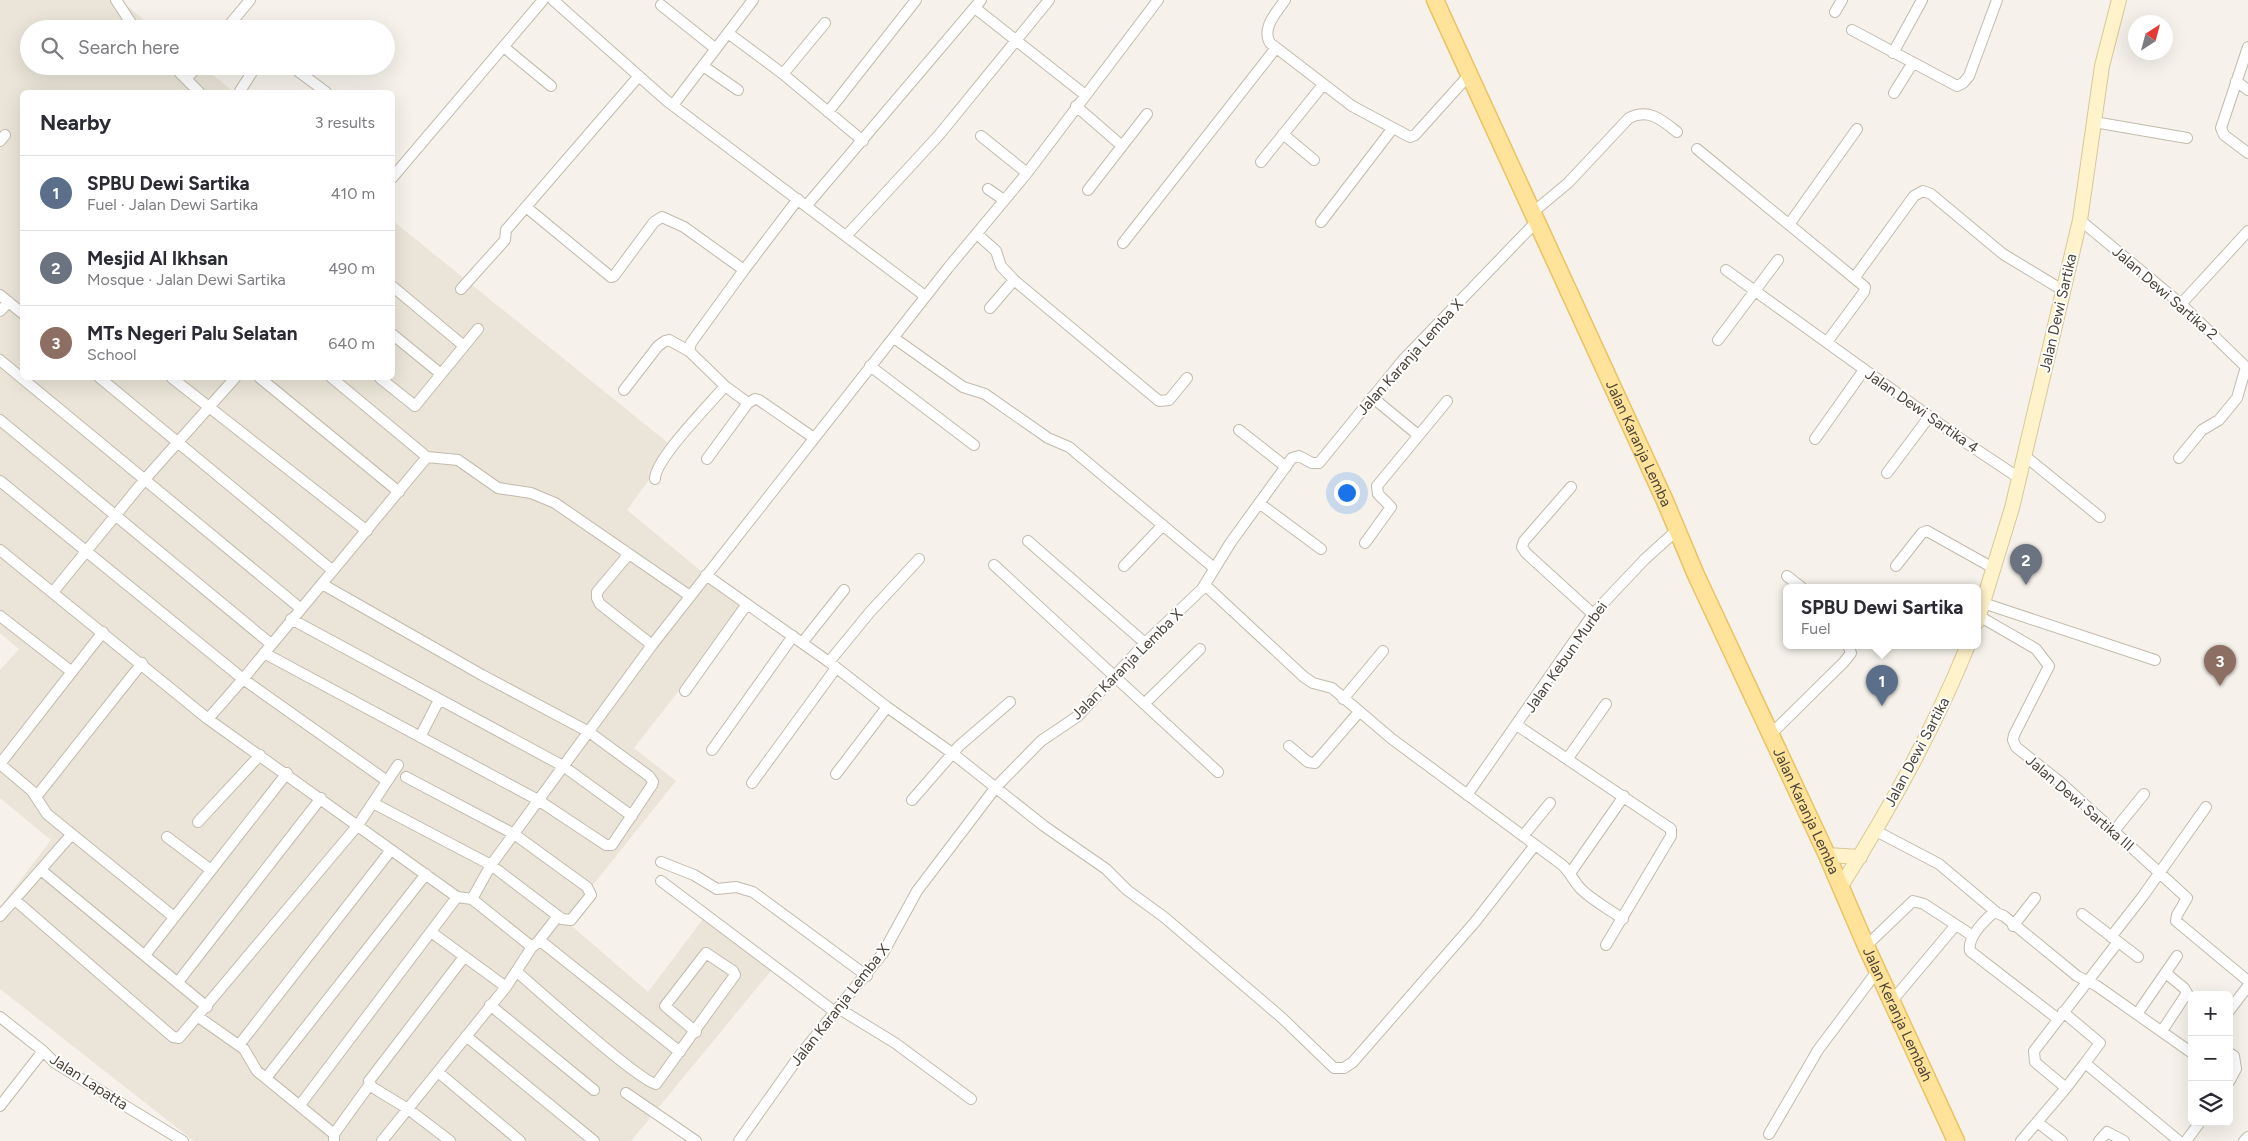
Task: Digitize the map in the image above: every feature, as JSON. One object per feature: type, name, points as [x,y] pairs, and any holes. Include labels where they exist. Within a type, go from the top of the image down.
[{"type":"main road","name":"Jalan Karanja Lemba","points":[[1435,0],[1662,493],[1676,531],[1841,886]]},
{"type":"main road","name":"Jalan Dewi Sartika","points":[[1981,611],[1995,569],[2025,456],[2080,220],[2103,57],[2118,0]]},
{"type":"main road","name":"Jalan Dewi Sartika","points":[[1841,886],[1876,831],[1941,708],[1966,649]]},
{"type":"main road","points":[[1827,855],[1860,857]]},
{"type":"main road","name":"Jalan Keranja Lembah","points":[[1841,886],[1866,946],[1956,1141]]},
{"type":"street","points":[[116,0],[128,20]]},
{"type":"street","points":[[233,20],[250,0]]},
{"type":"street","points":[[395,174],[504,48],[542,0]]},
{"type":"street","points":[[554,0],[638,77],[673,105],[925,296]]},
{"type":"street","points":[[673,105],[754,0]]},
{"type":"street","points":[[828,112],[916,0]]},
{"type":"street","points":[[847,235],[939,135],[1049,0]]},
{"type":"street","points":[[472,899],[490,865],[652,644],[894,338],[925,296],[1027,173],[1084,94],[1158,0]]},
{"type":"street","points":[[1285,0],[1268,27],[1268,41],[1322,86],[1357,109],[1410,137],[1414,136],[1469,74]]},
{"type":"street","points":[[1834,12],[1842,0]]},
{"type":"street","points":[[1893,53],[1922,0]]},
{"type":"street","points":[[1852,30],[1954,86],[1963,83],[1970,76],[1997,0]]},
{"type":"street","points":[[807,205],[864,141],[978,4],[1015,41],[1084,94]]},
{"type":"street","points":[[662,5],[716,49]]},
{"type":"street","points":[[783,74],[825,23]]},
{"type":"street","points":[[728,33],[783,74],[864,141]]},
{"type":"street","points":[[2248,47],[2221,128],[2224,135],[2248,153]]},
{"type":"street","points":[[504,48],[551,86]]},
{"type":"street","points":[[1123,243],[1276,48]]},
{"type":"street","points":[[1894,94],[1912,64]]},
{"type":"street","points":[[703,66],[738,90]]},
{"type":"street","points":[[182,75],[197,90]]},
{"type":"street","points":[[186,79],[191,75]]},
{"type":"street","points":[[240,90],[247,75]]},
{"type":"street","points":[[303,75],[323,90]]},
{"type":"street","points":[[461,289],[505,240],[506,230],[638,77]]},
{"type":"street","points":[[2236,81],[2248,90]]},
{"type":"street","points":[[1261,162],[1322,86]]},
{"type":"street","points":[[1076,106],[1122,146]]},
{"type":"street","points":[[1088,190],[1147,114]]},
{"type":"street","name":"Jalan Karanja Lemba X","points":[[739,1141],[800,1055],[836,1010],[867,976],[894,936],[917,891],[996,787],[1041,741],[1078,716],[1145,643],[1205,585],[1214,568],[1286,466],[1296,456],[1312,464],[1319,463],[1402,360],[1625,122],[1633,116],[1653,115],[1677,132]]},
{"type":"street","points":[[2094,122],[2187,138]]},
{"type":"street","points":[[1321,222],[1393,128]]},
{"type":"street","points":[[1790,223],[1857,130]]},
{"type":"street","points":[[1284,134],[1314,160]]},
{"type":"street","points":[[981,136],[1027,173]]},
{"type":"street","points":[[1697,149],[1790,223],[1865,287],[1865,290],[1827,342]]},
{"type":"street","points":[[988,189],[1004,200]]},
{"type":"street","points":[[1855,277],[1914,196],[1923,191],[1931,194],[2003,254],[2064,291]]},
{"type":"street","points":[[689,351],[691,343],[798,199]]},
{"type":"street","points":[[526,207],[611,277],[614,276],[654,222],[662,217],[684,227],[744,270]]},
{"type":"street","name":"Jalan Dewi Sartika 2","points":[[2080,220],[2181,304],[2247,368]]},
{"type":"street","points":[[2181,304],[2248,231]]},
{"type":"street","points":[[977,234],[994,248],[1001,266],[1014,280],[1159,402],[1169,400],[1187,378]]},
{"type":"street","points":[[1718,340],[1778,260]]},
{"type":"street","name":"Jalan Dewi Sartika 4","points":[[1726,270],[2018,478]]},
{"type":"street","points":[[990,308],[1014,280]]},
{"type":"street","points":[[395,288],[464,346]]},
{"type":"street","points":[[0,295],[20,311]]},
{"type":"street","points":[[0,311],[9,302]]},
{"type":"street","points":[[382,380],[415,406],[478,329]]},
{"type":"street","points":[[395,336],[441,374]]},
{"type":"street","points":[[894,338],[963,387],[986,394],[1048,438],[1069,447],[1214,568]]},
{"type":"street","points":[[624,390],[665,341],[677,343],[689,351],[725,386],[748,403]]},
{"type":"street","points":[[0,360],[20,376]]},
{"type":"street","points":[[870,366],[974,445]]},
{"type":"street","points":[[2178,458],[2202,430],[2219,420],[2237,398],[2247,368]]},
{"type":"street","points":[[1815,439],[1864,370]]},
{"type":"street","points":[[25,380],[146,478],[300,608]]},
{"type":"street","points":[[102,380],[332,570]]},
{"type":"street","points":[[175,380],[368,531]]},
{"type":"street","points":[[53,592],[146,478],[208,405],[233,380]]},
{"type":"street","points":[[262,380],[399,492]]},
{"type":"street","points":[[334,380],[427,457],[458,460],[498,488],[531,493],[555,503],[690,596]]},
{"type":"street","points":[[655,479],[655,473],[664,459],[725,386]]},
{"type":"street","points":[[1372,397],[1418,435]]},
{"type":"street","points":[[707,459],[748,403],[754,399],[759,400],[814,438]]},
{"type":"street","points":[[1365,543],[1391,507],[1378,494],[1378,486],[1447,401]]},
{"type":"street","points":[[1887,473],[1930,417]]},
{"type":"street","points":[[0,420],[271,644]]},
{"type":"street","points":[[1239,430],[1286,466]]},
{"type":"street","points":[[2025,456],[2100,517]]},
{"type":"street","points":[[208,718],[244,679],[300,608],[368,531],[427,457]]},
{"type":"street","points":[[0,481],[244,679],[387,781]]},
{"type":"street","points":[[1571,488],[1524,541],[1522,547],[1526,553],[1594,614]]},
{"type":"street","points":[[1259,503],[1321,549]]},
{"type":"street","points":[[1124,566],[1163,524]]},
{"type":"street","name":"Jalan Kebun Murbei","points":[[1467,795],[1518,726],[1594,614],[1645,559],[1676,531]]},
{"type":"street","points":[[1896,566],[1922,533],[1927,531],[1995,569]]},
{"type":"street","points":[[1028,541],[1145,643]]},
{"type":"street","points":[[0,550],[208,718],[458,897],[472,899],[534,945],[543,943],[680,1052]]},
{"type":"street","points":[[628,555],[597,592],[597,598],[600,604],[652,644]]},
{"type":"street","points":[[752,783],[870,612],[919,559]]},
{"type":"street","points":[[994,565],[1218,772]]},
{"type":"street","points":[[706,575],[802,642],[887,707],[952,753],[1044,826],[1106,870],[1127,890],[1164,917],[1281,1017],[1324,1060],[1339,1069],[1353,1062],[1372,1037],[1396,1014],[1475,922],[1535,844]]},
{"type":"street","points":[[1787,576],[1797,584]]},
{"type":"street","points":[[264,653],[538,800],[608,846],[612,845],[652,785],[652,780],[589,732],[482,675],[322,584]]},
{"type":"street","points":[[1205,585],[1304,677],[1313,683],[1332,688],[1358,712],[1571,872],[1584,892],[1623,919]]},
{"type":"street","points":[[802,642],[844,590]]},
{"type":"street","points":[[685,691],[747,604]]},
{"type":"street","points":[[1981,614],[2155,660]]},
{"type":"street","name":"Jalan Dewi Sartika III","points":[[1981,615],[2036,649],[2049,666],[2014,735],[2014,744],[2114,831],[2187,898],[2177,914],[2176,921],[2248,981]]},
{"type":"street","points":[[0,616],[72,672]]},
{"type":"street","points":[[291,619],[563,766],[632,816]]},
{"type":"street","points":[[103,632],[0,764],[3,769],[27,787],[36,797],[46,814],[174,917]]},
{"type":"street","points":[[712,750],[793,636]]},
{"type":"street","points":[[1144,704],[1200,648]]},
{"type":"street","points":[[1770,735],[1849,657],[1852,651],[1851,649]]},
{"type":"street","points":[[1343,698],[1383,651]]},
{"type":"street","points":[[36,797],[142,664]]},
{"type":"street","points":[[420,737],[439,700]]},
{"type":"street","points":[[912,800],[952,753],[1010,702]]},
{"type":"street","points":[[1568,758],[1606,704]]},
{"type":"street","points":[[836,774],[887,707]]},
{"type":"street","points":[[1289,746],[1308,762],[1315,763],[1358,712]]},
{"type":"street","points":[[1518,726],[1669,827],[1672,834],[1606,945]]},
{"type":"street","points":[[198,822],[260,755]]},
{"type":"street","points":[[15,900],[173,1037],[180,1037],[358,825],[398,765]]},
{"type":"street","points":[[145,954],[287,774]]},
{"type":"street","points":[[373,803],[490,865],[558,916],[571,920],[592,895],[590,890],[514,834],[406,777]]},
{"type":"street","points":[[2114,831],[2144,794]]},
{"type":"street","points":[[1571,872],[1624,796]]},
{"type":"street","points":[[178,982],[321,798]]},
{"type":"street","points":[[1523,836],[1550,803]]},
{"type":"street","points":[[2066,1088],[2033,1059],[2034,1051],[2088,982],[2159,873],[2206,807]]},
{"type":"street","points":[[1876,831],[1939,864],[1996,912],[2004,916],[2013,926],[2088,982],[2188,1050]]},
{"type":"street","points":[[0,916],[72,834]]},
{"type":"street","points":[[167,837],[210,870]]},
{"type":"street","points":[[239,1045],[391,850]]},
{"type":"street","points":[[661,862],[694,875],[717,889],[736,887],[753,892],[867,976]]},
{"type":"street","points":[[41,870],[207,1007]]},
{"type":"street","points":[[266,1078],[426,874]]},
{"type":"street","points":[[661,881],[836,1010],[895,1043],[971,1099]]},
{"type":"street","points":[[300,1105],[458,897]]},
{"type":"street","points":[[2013,926],[2035,898]]},
{"type":"street","points":[[1866,946],[1913,901],[1924,904],[1973,936]]},
{"type":"street","points":[[1996,912],[1992,914],[1973,936],[1969,946],[1972,953],[2100,1043],[2066,1088],[2021,1141]]},
{"type":"street","points":[[2082,914],[2114,940],[2138,956]]},
{"type":"street","points":[[384,1141],[506,987],[534,945],[558,916]]},
{"type":"street","points":[[1892,1001],[1955,926]]},
{"type":"street","points":[[432,932],[506,987]]},
{"type":"street","points":[[517,972],[652,1084],[657,1083],[696,1032],[735,975],[733,971],[706,953],[664,1006],[696,1032]]},
{"type":"street","points":[[197,1016],[244,1049],[254,1067],[300,1105],[334,1138],[370,1084],[370,1079],[464,956]]},
{"type":"street","points":[[2137,1014],[2177,956]]},
{"type":"street","points":[[1769,1134],[1818,1050],[1878,970]]},
{"type":"street","points":[[2162,1031],[2187,993],[2184,988],[2166,974]]},
{"type":"street","points":[[2233,1006],[2248,986]]},
{"type":"street","points":[[490,1005],[594,1090]]},
{"type":"street","name":"Jalan Lapatta","points":[[0,1017],[68,1072],[183,1141]]},
{"type":"street","points":[[466,1036],[594,1141]]},
{"type":"street","points":[[0,1106],[43,1051]]},
{"type":"street","points":[[2233,1055],[2236,1066],[2233,1073]]},
{"type":"street","points":[[2085,1063],[2179,1141]]},
{"type":"street","points":[[438,1072],[520,1141]]},
{"type":"street","points":[[370,1084],[408,1109],[450,1141]]},
{"type":"street","points":[[626,1093],[696,1141]]},
{"type":"street","points":[[2037,1122],[2062,1141]]},
{"type":"street","points":[[2186,1141],[2197,1126]]},
{"type":"street","points":[[2099,1141],[2107,1132],[2124,1141]]},
{"type":"street","points":[[2244,1141],[2248,1136]]},
{"type":"shaded area","points":[[0,0],[120,0],[144,20],[20,20],[20,75],[213,75],[232,90],[20,90],[20,380],[395,380],[395,223],[673,447],[627,510],[706,575],[747,604],[634,748],[676,781],[565,920],[648,992],[706,915],[775,966],[631,1141],[194,1141],[0,989],[0,907],[51,840],[0,798],[0,670],[19,649],[0,633]]},
{"type":"place","name":"Mesjid Al Ikhsan","points":[[2026,585]]},
{"type":"place","name":"MTs Negeri Palu Selatan","points":[[2220,686]]},
{"type":"place","name":"SPBU Dewi Sartika","points":[[1882,706]]}]
